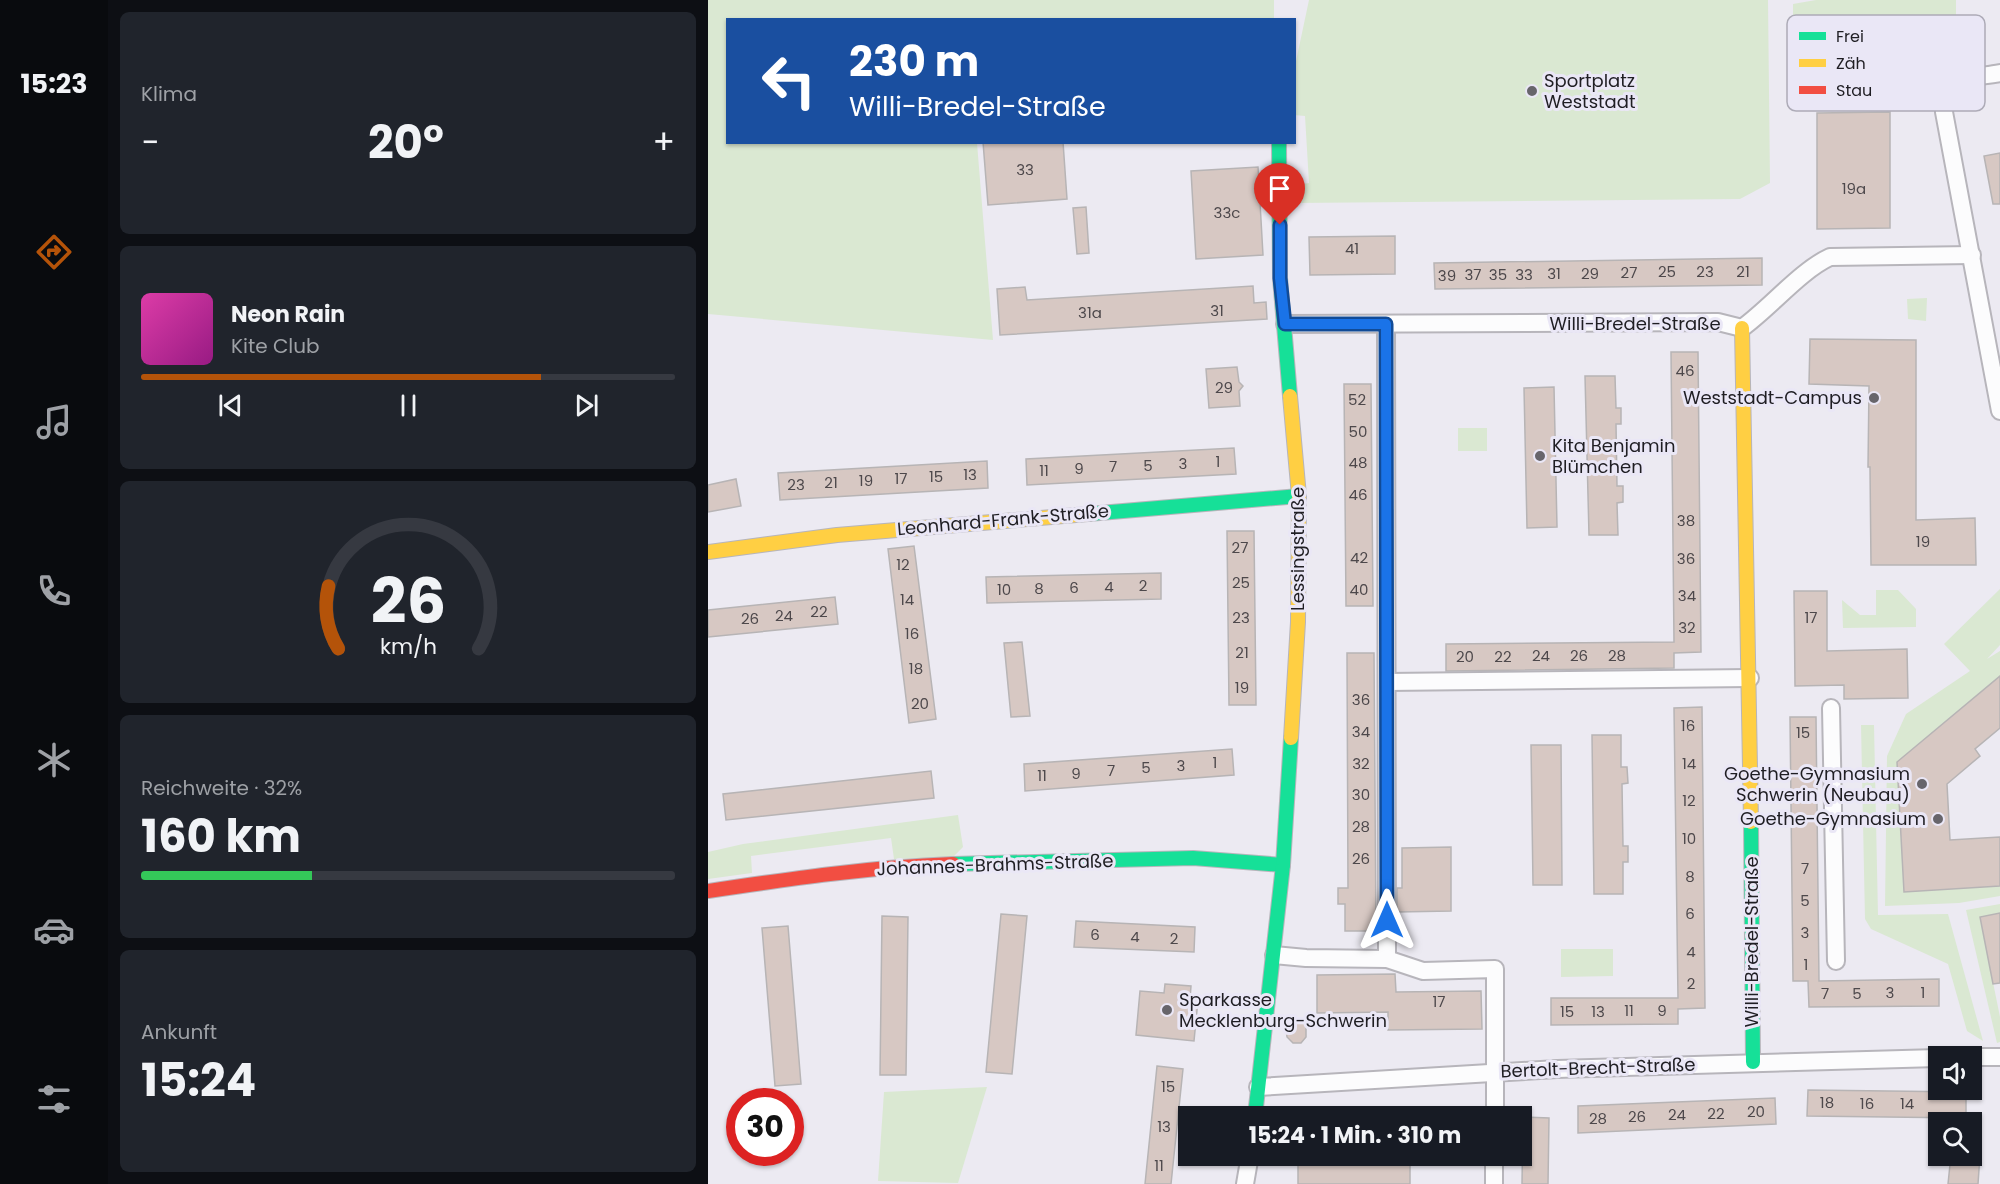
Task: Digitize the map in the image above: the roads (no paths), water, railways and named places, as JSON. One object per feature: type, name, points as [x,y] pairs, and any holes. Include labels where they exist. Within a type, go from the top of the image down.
[{"type":"street","points":[[1985,76],[2000,73]]},
{"type":"street","points":[[1944,111],[2000,411]]},
{"type":"street","name":"Lessingstraße","points":[[1256,1106],[1282,865],[1298,622],[1299,496],[1280,278],[1279,144]]},
{"type":"street","points":[[1742,327],[1763,313],[1818,263],[1830,257],[1971,255]]},
{"type":"street","name":"Willi-Bredel-Straße","points":[[1285,324],[1718,322],[1742,327],[1753,1062]]},
{"type":"street","points":[[1386,324],[1387,958]]},
{"type":"street","name":"Leonhard-Frank-Straße","points":[[708,552],[837,535],[1299,496]]},
{"type":"street","points":[[1387,682],[1749,678]]},
{"type":"street","points":[[1832,708],[1836,961]]},
{"type":"street","name":"Johannes-Brahms-Straße","points":[[708,891],[799,877],[933,865],[1192,858],[1282,865]]},
{"type":"street","points":[[1274,955],[1306,958],[1387,958],[1423,970],[1495,969],[1495,1106]]},
{"type":"street","points":[[1982,1057],[2000,1057]]},
{"type":"street","name":"Bertolt-Brecht-Straße","points":[[1258,1088],[1495,1072],[1928,1058]]},
{"type":"street","points":[[1245,1184],[1248,1166]]},
{"type":"street","points":[[1494,1166],[1494,1184]]},
{"type":"place","name":"Sportplatz Weststadt","points":[[1532,91]]},
{"type":"place","name":"Weststadt-Campus","points":[[1874,398]]},
{"type":"place","name":"Kita Benjamin Blümchen","points":[[1540,456]]},
{"type":"place","name":"Goethe-Gymnasium Schwerin (Neubau)","points":[[1922,784]]},
{"type":"place","name":"Goethe-Gymnasium","points":[[1938,819]]},
{"type":"place","name":"Sparkasse Mecklenburg-Schwerin","points":[[1167,1010]]}]
